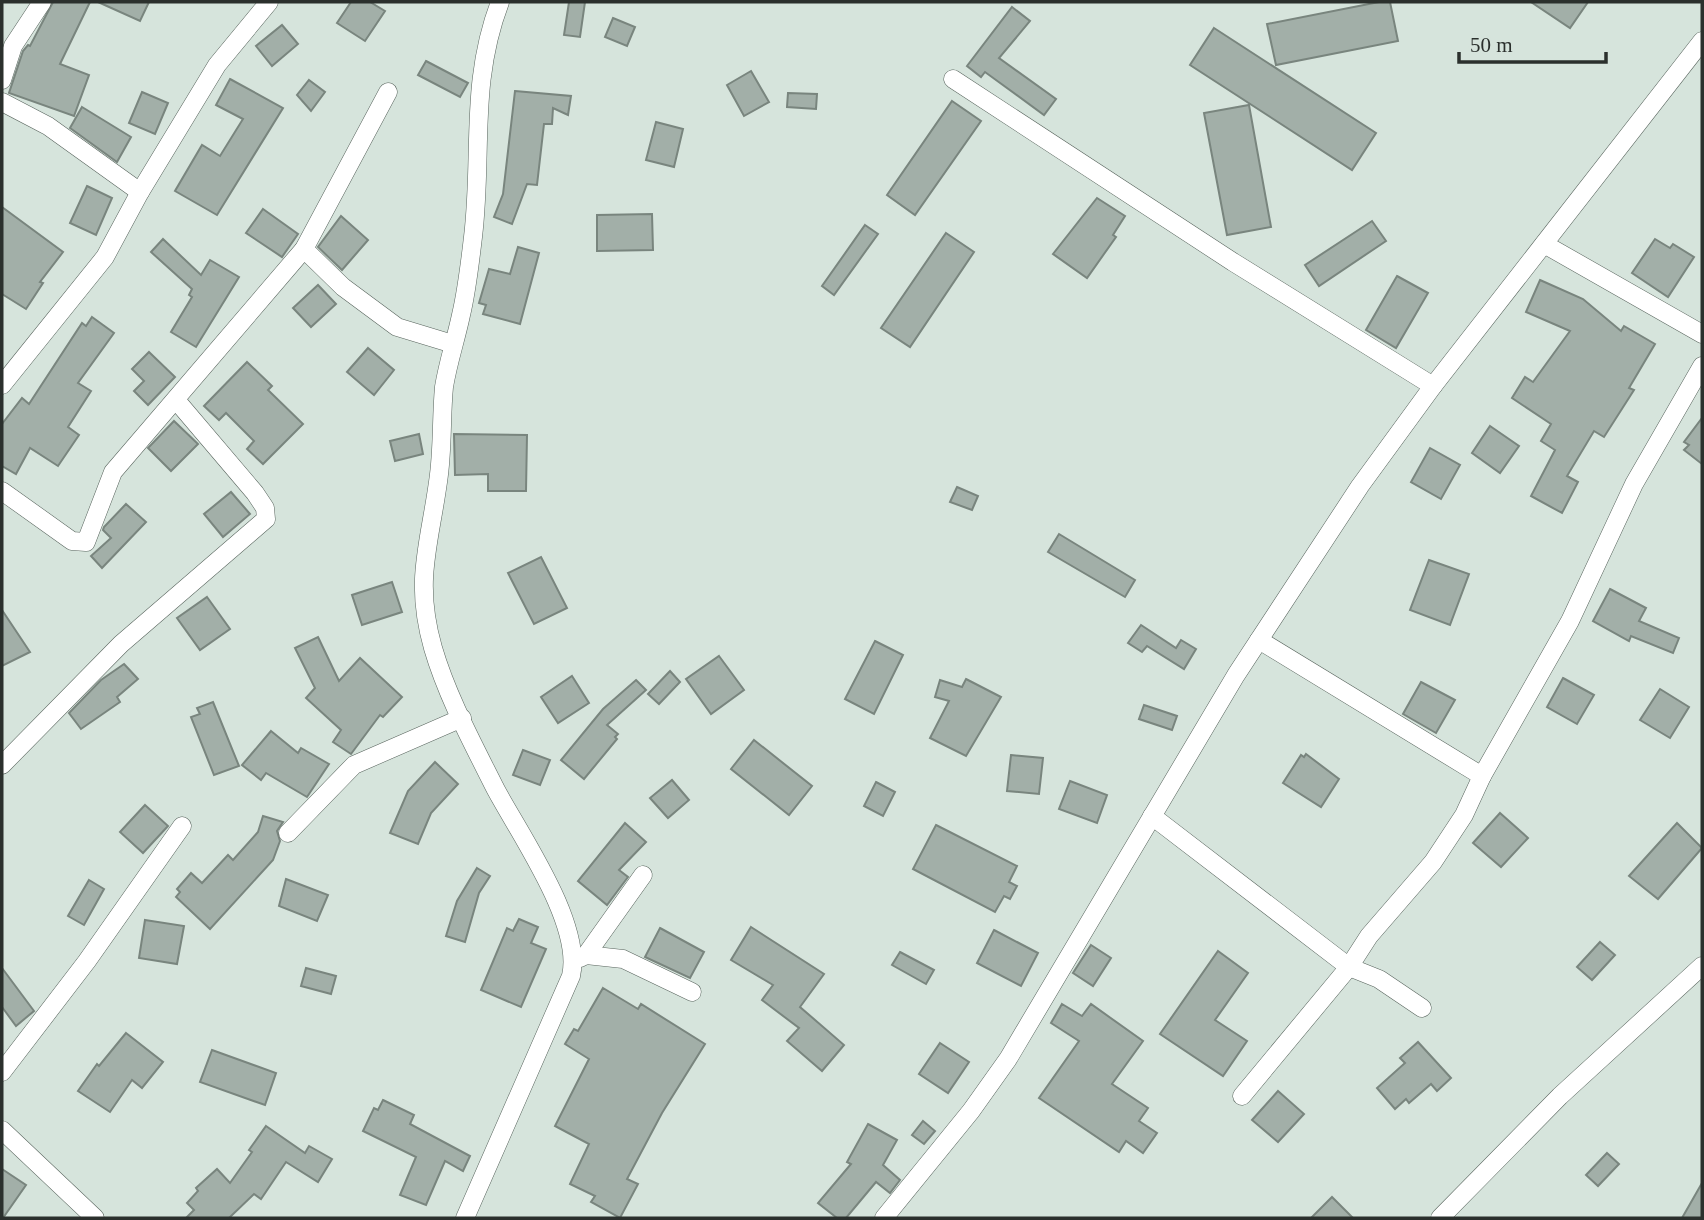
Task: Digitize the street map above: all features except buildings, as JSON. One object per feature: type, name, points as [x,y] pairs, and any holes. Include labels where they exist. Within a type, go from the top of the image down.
[{"type":"street","points":[[2,80],[13,46],[42,2]]},
{"type":"street","points":[[2,385],[105,257],[140,192],[217,65],[269,2]]},
{"type":"street","points":[[500,2],[491,24],[480,79],[474,233],[462,314],[444,387],[439,478],[424,554],[422,587],[433,648],[462,718],[495,787],[546,881],[580,958]]},
{"type":"street","points":[[884,1218],[971,1111],[1008,1059],[1259,640],[1360,486],[1433,386],[1702,41]]},
{"type":"street","points":[[953,79],[1233,262],[1433,386]]},
{"type":"street","points":[[2,491],[72,541],[86,542],[113,472],[304,249],[388,92]]},
{"type":"street","points":[[2,102],[48,126],[140,192]]},
{"type":"street","points":[[1544,244],[1702,334]]},
{"type":"street","points":[[304,249],[343,287],[397,327],[453,344]]},
{"type":"street","points":[[1242,1096],[1349,967],[1368,936],[1433,862],[1464,815],[1482,776],[1570,621],[1634,484],[1702,366]]},
{"type":"street","points":[[2,765],[121,644],[266,519],[265,508],[255,493],[176,400]]},
{"type":"street","points":[[1259,640],[1482,776]]},
{"type":"street","points":[[288,833],[354,765],[462,718]]},
{"type":"street","points":[[1153,817],[1349,967],[1379,979],[1422,1008]]},
{"type":"street","points":[[2,1072],[87,961],[182,826]]},
{"type":"street","points":[[465,1218],[571,975],[580,958],[643,875]]},
{"type":"street","points":[[580,958],[623,959],[692,992]]},
{"type":"street","points":[[1444,1217],[1560,1096],[1702,967]]},
{"type":"street","points":[[2,1130],[95,1218]]}]
